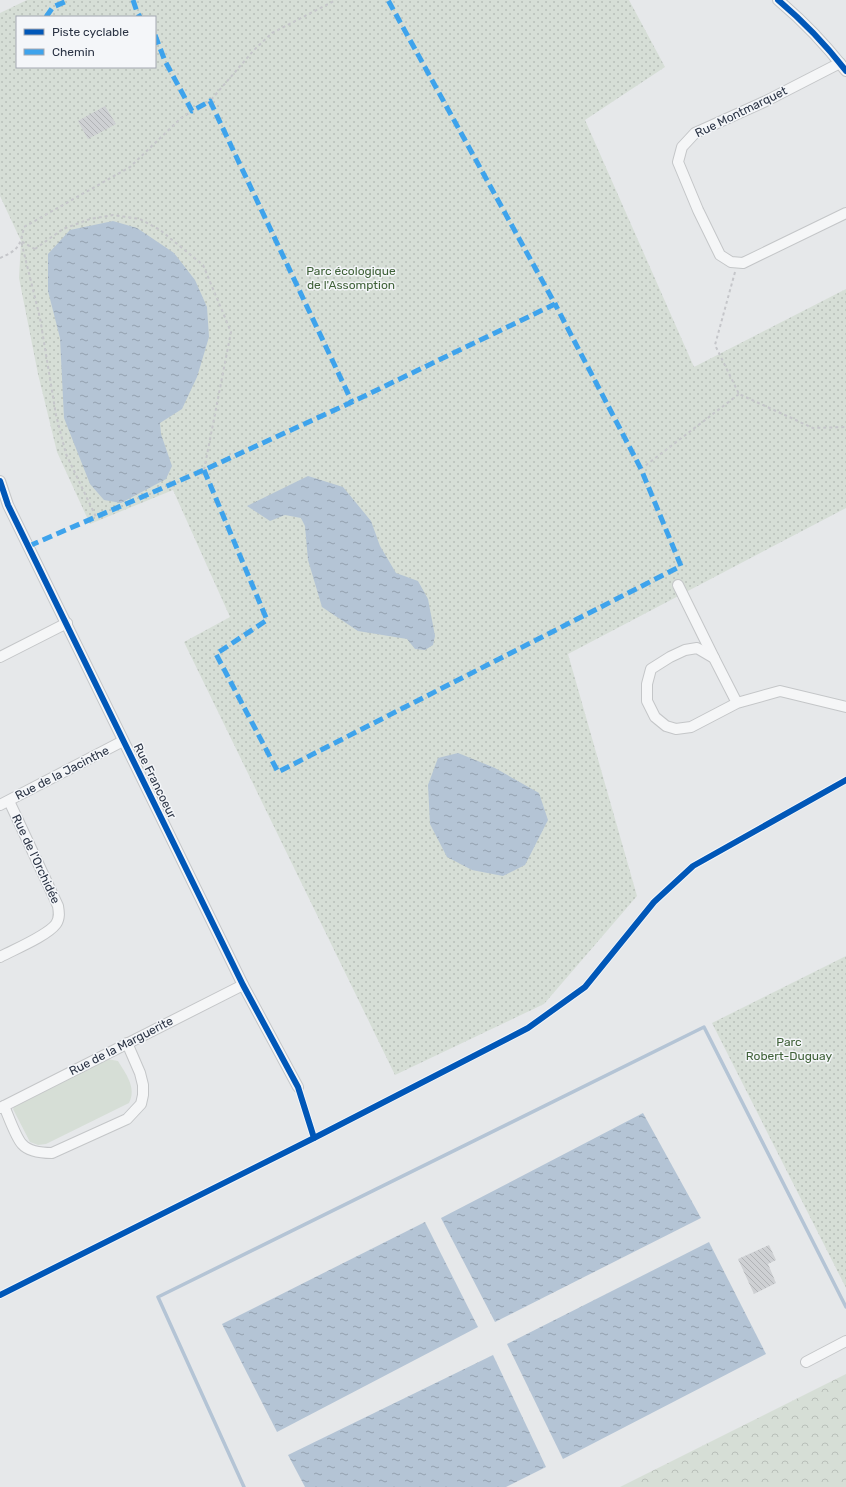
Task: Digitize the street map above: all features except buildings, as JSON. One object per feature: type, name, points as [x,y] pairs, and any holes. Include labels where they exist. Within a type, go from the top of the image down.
[{"type":"street","points":[[778,0],[799,18],[843,67]]},
{"type":"street","name":"Rue Montmarquet","points":[[736,262],[731,262],[720,255],[698,210],[678,162],[682,146],[695,133],[843,67]]},
{"type":"street","points":[[736,262],[743,263],[846,213]]},
{"type":"street","name":"Rue Francoeur","points":[[0,481],[4,507],[67,623],[242,985],[298,1087]]},
{"type":"street","points":[[678,585],[737,703]]},
{"type":"street","points":[[0,657],[67,623]]},
{"type":"street","points":[[714,658],[697,648],[685,650],[670,657],[652,669],[647,684],[647,701],[655,717],[666,726],[676,730],[691,727],[737,703],[780,691],[846,707]]},
{"type":"street","name":"Rue de la Jacinthe","points":[[4,803],[123,741]]},
{"type":"street","name":"Rue de l'Orchidée","points":[[0,957],[49,932],[56,923],[59,914],[58,906],[4,803]]},
{"type":"street","name":"Rue de la Marguerite","points":[[2,1107],[242,985]]},
{"type":"street","points":[[2,1107],[21,1144],[27,1148],[42,1153],[52,1153],[127,1119],[141,1104],[143,1085],[140,1073],[127,1043]]},
{"type":"street","points":[[806,1362],[846,1341]]},
{"type":"path","points":[[0,258],[14,251],[21,241],[24,227],[130,167],[181,118],[210,101],[254,50],[272,33],[336,0]]},
{"type":"path","points":[[21,241],[35,249],[63,229],[90,219],[113,215],[140,219],[160,230],[203,265],[231,332],[204,470]]},
{"type":"path","points":[[21,241],[40,318],[56,415],[66,454],[96,517]]},
{"type":"path","points":[[736,262],[715,345],[740,394],[813,428],[846,427]]},
{"type":"path","points":[[641,469],[740,394]]},
{"type":"green space","name":"Parc écologique de l'Assomption","points":[[27,0],[629,0],[665,67],[585,120],[694,367],[846,289],[846,508],[568,654],[637,896],[544,1004],[395,1075],[184,642],[230,617],[173,490],[90,524],[57,452],[38,374],[19,278],[21,241],[0,196],[0,13]]},
{"type":"green space","name":"Parc Robert-Duguay","points":[[846,956],[846,1288],[712,1023]]},
{"type":"green space","points":[[107,1059],[118,1061],[130,1081],[132,1092],[129,1103],[46,1144],[38,1145],[30,1142],[13,1109],[16,1104]]},
{"type":"green space","points":[[846,1374],[846,1487],[620,1487]]},
{"type":"water","points":[[113,221],[137,228],[174,253],[195,280],[207,307],[209,337],[197,377],[182,409],[160,423],[161,434],[172,466],[166,479],[121,503],[104,500],[90,484],[64,418],[60,338],[48,291],[48,254],[70,230]]},
{"type":"water","points":[[308,476],[343,487],[371,521],[380,546],[396,573],[418,581],[428,599],[435,636],[433,645],[425,650],[415,649],[407,639],[358,631],[322,607],[308,560],[305,526],[301,518],[285,515],[270,521],[247,506]]},
{"type":"water","points":[[458,753],[495,768],[539,793],[548,820],[525,865],[503,876],[472,870],[447,857],[430,824],[428,785],[438,758]]},
{"type":"water","points":[[643,1113],[701,1218],[495,1322],[441,1218]]},
{"type":"water","points":[[425,1222],[478,1327],[277,1432],[222,1324]]},
{"type":"water","points":[[709,1242],[766,1354],[563,1459],[507,1344]]},
{"type":"water","points":[[493,1355],[546,1467],[506,1487],[305,1487],[288,1455]]},
{"type":"waterway","points":[[244,1487],[158,1297],[704,1027],[846,1307]]},
{"type":"marked path","points":[[47,16],[53,7],[69,0]]},
{"type":"marked path","points":[[133,0],[139,16]]},
{"type":"marked path","points":[[29,546],[204,470],[352,402],[555,304],[388,0]]},
{"type":"marked path","points":[[156,38],[165,61],[192,111],[210,101],[352,402]]},
{"type":"marked path","points":[[204,470],[267,620],[216,654],[278,772],[681,566],[641,469],[555,304]]},
{"type":"cycle path","points":[[778,0],[814,34],[846,71]]},
{"type":"cycle path","points":[[0,481],[8,505],[243,985],[298,1087],[314,1138]]},
{"type":"cycle path","points":[[0,1295],[314,1138],[528,1028],[585,987],[654,902],[693,866],[846,780]]}]
